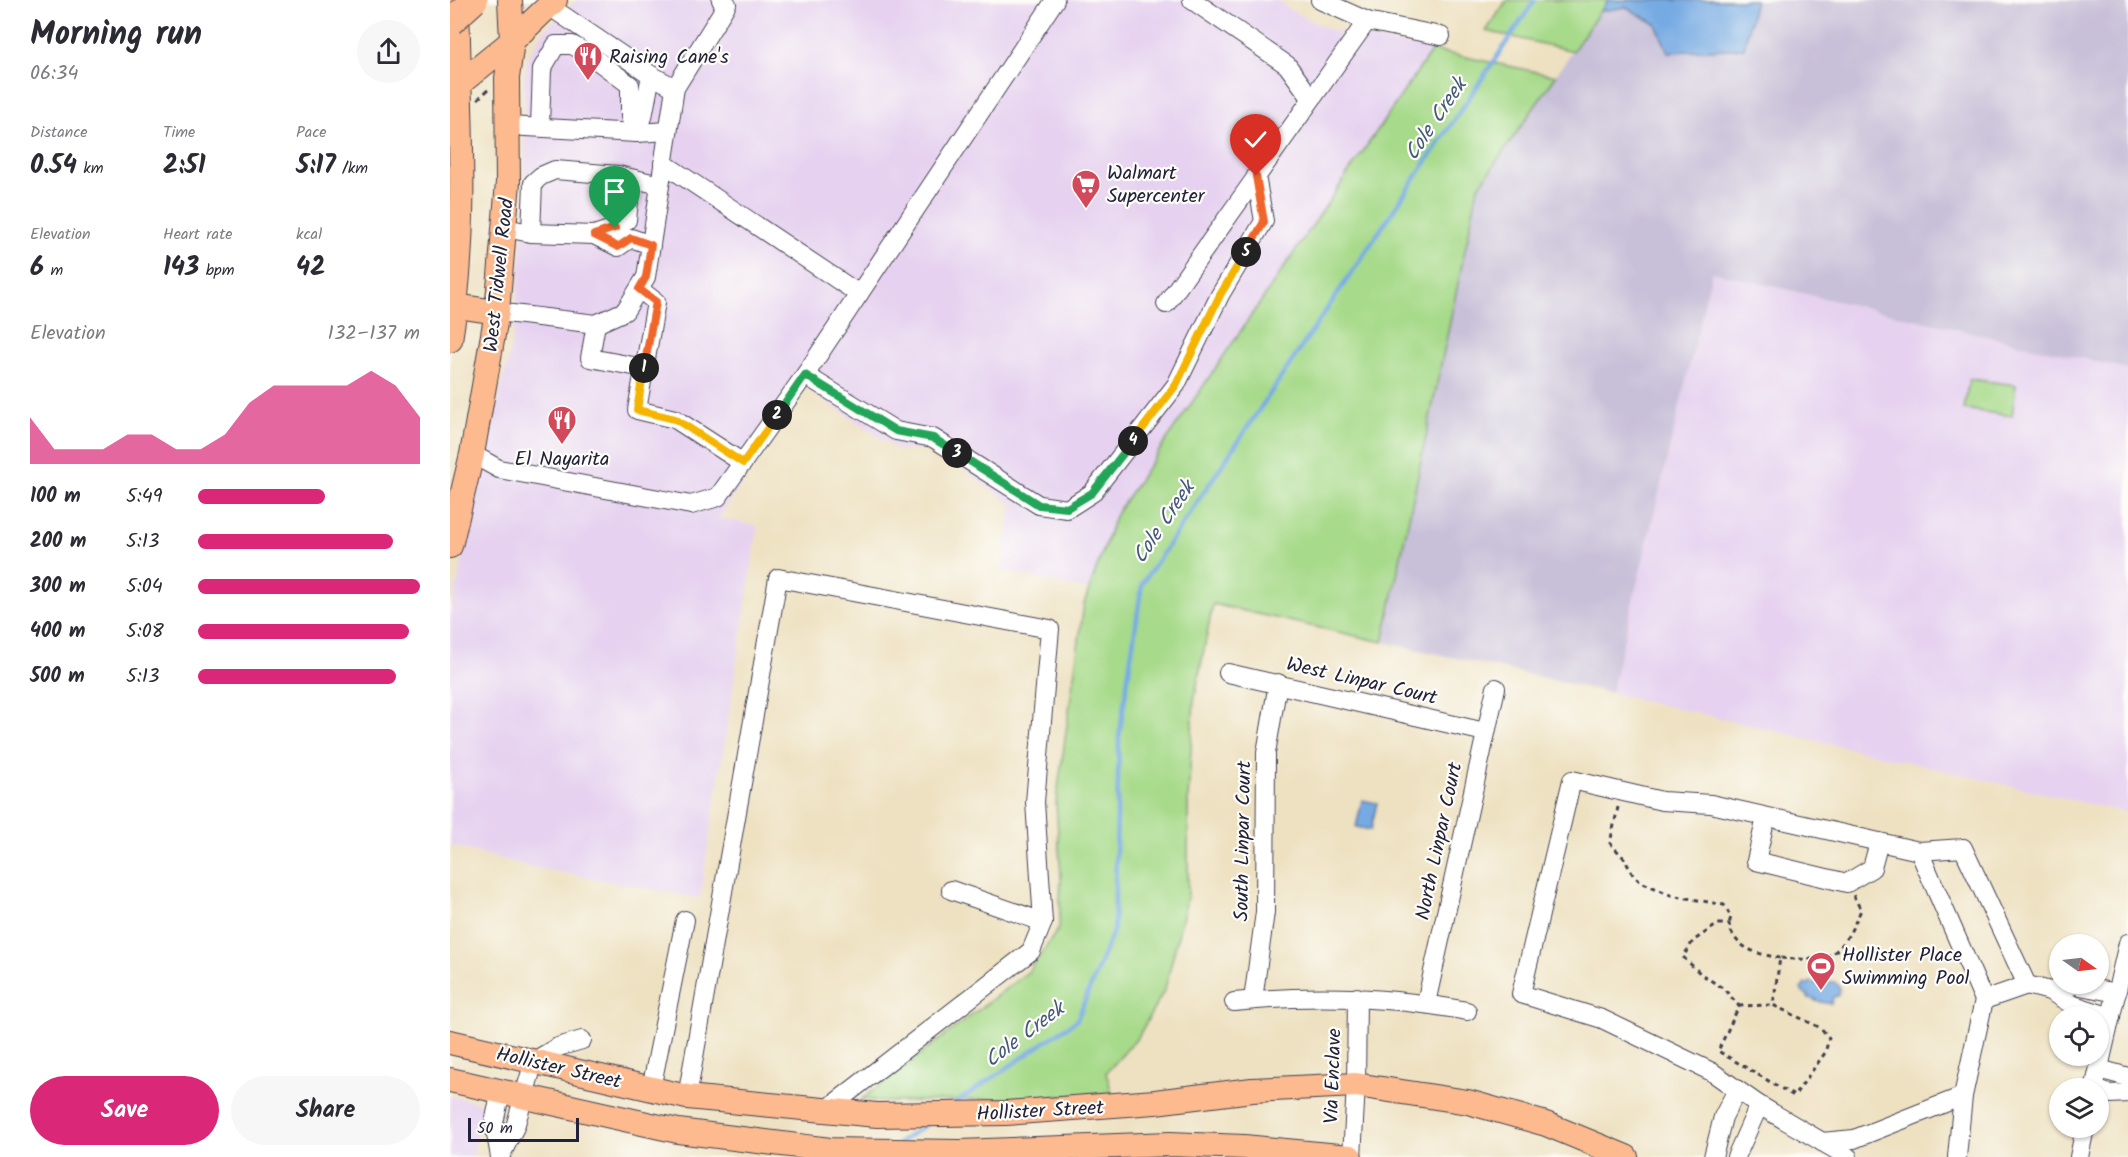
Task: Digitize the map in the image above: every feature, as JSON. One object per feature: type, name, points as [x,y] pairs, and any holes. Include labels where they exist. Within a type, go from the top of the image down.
[{"type":"highway","points":[[450,22],[474,0]]},
{"type":"main road","name":"West Tidwell Road","points":[[450,340],[456,306],[463,187],[457,0]]},
{"type":"main road","name":"West Tidwell Road","points":[[450,546],[472,454],[497,312],[508,182],[507,78],[512,40],[510,0]]},
{"type":"main road","points":[[460,95],[512,40],[552,3]]},
{"type":"main road","points":[[450,155],[463,187]]},
{"type":"main road","points":[[456,306],[497,312]]},
{"type":"main road","name":"Hollister Street","points":[[450,1042],[687,1097],[877,1115],[1006,1113],[1155,1102],[1252,1090],[1356,1085],[1468,1102],[1546,1124],[1626,1157]]},
{"type":"main road","name":"Hollister Street","points":[[450,1080],[678,1131],[830,1150],[1159,1151],[1244,1147],[1351,1157]]},
{"type":"main road","points":[[751,1140],[758,1104]]},
{"type":"street","points":[[1192,0],[1287,65],[1311,98]]},
{"type":"street","points":[[1320,0],[1367,21],[1442,36]]},
{"type":"street","points":[[497,312],[596,324],[625,311],[646,277],[675,88],[726,1]]},
{"type":"street","points":[[552,3],[651,75],[675,88]]},
{"type":"street","points":[[472,454],[499,469],[691,506],[718,497],[805,375],[859,294],[1047,3]]},
{"type":"street","points":[[1166,304],[1367,21]]},
{"type":"street","points":[[540,126],[542,69],[556,45],[572,45],[587,53],[630,85],[630,117],[637,133]]},
{"type":"street","points":[[637,133],[643,117],[651,75]]},
{"type":"street","points":[[508,126],[637,133],[668,131]]},
{"type":"street","points":[[663,163],[859,294]]},
{"type":"street","points":[[537,179],[555,170],[618,175],[660,185]]},
{"type":"street","points":[[508,182],[537,179],[554,174],[631,182],[629,229]]},
{"type":"street","points":[[805,375],[896,431],[933,438],[1039,505],[1067,508],[1092,493],[1176,385],[1220,295],[1264,222],[1256,176]]},
{"type":"street","points":[[531,232],[537,179]]},
{"type":"street","points":[[629,229],[637,180]]},
{"type":"street","points":[[505,228],[600,239],[615,228],[629,229],[651,245]]},
{"type":"street","points":[[639,289],[656,302],[637,410],[675,419],[743,463]]},
{"type":"street","points":[[596,324],[591,358],[644,369]]},
{"type":"street","points":[[687,1097],[778,578],[1050,629],[1035,802],[1043,922],[1031,951],[826,1110]]},
{"type":"street","name":"West Linpar Court","points":[[1228,673],[1485,732]]},
{"type":"street","name":"South Linpar Court","points":[[1278,683],[1266,753],[1265,912],[1243,1001],[1357,997]]},
{"type":"street","name":"North Linpar Court","points":[[1426,1003],[1496,688]]},
{"type":"street","points":[[1848,1157],[1759,1105],[1712,1072],[1602,1019],[1521,994],[1572,780],[1662,801],[1711,804],[1919,851],[1963,848],[2026,985]]},
{"type":"street","points":[[1766,817],[1756,861],[1847,883],[1872,868],[1879,842]]},
{"type":"street","points":[[1919,851],[1984,1000],[1963,1096],[1957,1157]]},
{"type":"street","points":[[951,890],[1043,922]]},
{"type":"street","points":[[651,1089],[685,920]]},
{"type":"street","points":[[2097,1078],[2128,943]]},
{"type":"street","points":[[1984,1000],[2026,985],[2049,991]]},
{"type":"street","points":[[2109,992],[2116,993]]},
{"type":"street","points":[[2055,994],[2071,1004],[2111,1017]]},
{"type":"street","points":[[1357,997],[1426,1003],[1467,1011]]},
{"type":"street","name":"Via Enclave","points":[[1351,1157],[1356,1085],[1357,997]]},
{"type":"street","points":[[500,1157],[515,1127],[512,1094],[534,1061],[584,1034],[575,1071]]},
{"type":"street","points":[[2099,1069],[2127,1089]]},
{"type":"street","points":[[2109,1094],[2127,1089]]},
{"type":"street","points":[[1713,1157],[1723,1117],[1737,1090]]},
{"type":"street","points":[[1822,1142],[1854,1139],[1963,1096]]},
{"type":"street","points":[[1736,1157],[1759,1105]]},
{"type":"street","points":[[2079,1154],[2083,1138]]},
{"type":"path","points":[[460,95],[494,84]]},
{"type":"path","points":[[1622,793],[1610,843],[1624,858],[1633,874],[1641,882],[1671,895],[1724,905],[1731,917],[1729,924],[1731,936],[1738,944],[1780,958],[1816,959],[1835,954],[1861,910],[1847,883]]},
{"type":"path","points":[[1729,924],[1718,924],[1693,941],[1683,957],[1701,974],[1724,989],[1739,1006]]},
{"type":"path","points":[[1773,1005],[1780,958]]},
{"type":"path","points":[[1773,1005],[1821,1028],[1829,1038],[1825,1053],[1794,1096],[1718,1051],[1739,1006],[1773,1005]]},
{"type":"shaded area","points":[[577,0],[1278,0],[1289,9],[1328,29],[1432,50],[1116,514],[1089,590],[1002,571],[1012,504],[936,450],[898,450],[806,388],[719,518],[758,526],[700,898],[531,867],[450,845],[450,614],[512,341],[525,214],[524,80],[528,56],[546,28]]},
{"type":"shaded area","points":[[1755,0],[2128,0],[2128,369],[1712,272],[1611,693],[1383,642],[1478,188],[1600,11],[1626,7],[1656,24],[1668,52],[1743,48]]},
{"type":"shaded area","points":[[1712,272],[2128,369],[2128,813],[1611,693]]},
{"type":"shaded area","points":[[450,1096],[485,1104],[472,1157],[450,1157]]},
{"type":"green space","points":[[1507,0],[1755,0],[1744,48],[1668,52],[1656,24],[1626,7],[1600,11],[1573,51],[1486,31]]},
{"type":"green space","points":[[1432,50],[1556,76],[1478,188],[1383,642],[1213,604],[1194,700],[1188,800],[1188,895],[1165,989],[1138,1037],[1106,1073],[1112,1093],[890,1102],[862,1099],[1029,971],[1059,928],[1061,877],[1056,803],[1084,604],[1116,514]]},
{"type":"green space","points":[[1969,379],[2016,385],[2012,416],[1964,409]]},
{"type":"water","points":[[1608,0],[1755,0],[1744,48],[1668,52],[1656,24],[1626,7],[1600,11]]},
{"type":"water","points":[[1362,800],[1377,803],[1371,830],[1356,827]]},
{"type":"water","name":"Hollister Place Swimming Pool","points":[[1824,981],[1835,982],[1840,989],[1838,996],[1833,997],[1831,1004],[1808,998],[1808,995],[1801,989],[1810,982],[1823,984]]},
{"type":"waterway","name":"Cole Creek","points":[[953,1105],[1077,1020],[1114,929],[1119,737],[1142,584],[1535,0]]},
{"type":"waterway","name":"Cole Creek","points":[[899,1143],[927,1124]]},
{"type":"place","name":"Raising Cane's","points":[[588,82]]},
{"type":"place","name":"Walmart Supercenter","points":[[1086,210]]},
{"type":"place","name":"El Nayarita","points":[[562,446]]},
{"type":"place","name":"Hollister Place Swimming Pool","points":[[1821,992]]},
{"type":"route","points":[[615,228],[594,235],[618,247],[631,238],[651,245],[646,277],[639,289],[656,302],[637,410],[675,419],[743,463],[805,375],[896,431],[933,438],[1039,505],[1067,508],[1092,493],[1176,385],[1220,295],[1264,222],[1256,176]]}]
